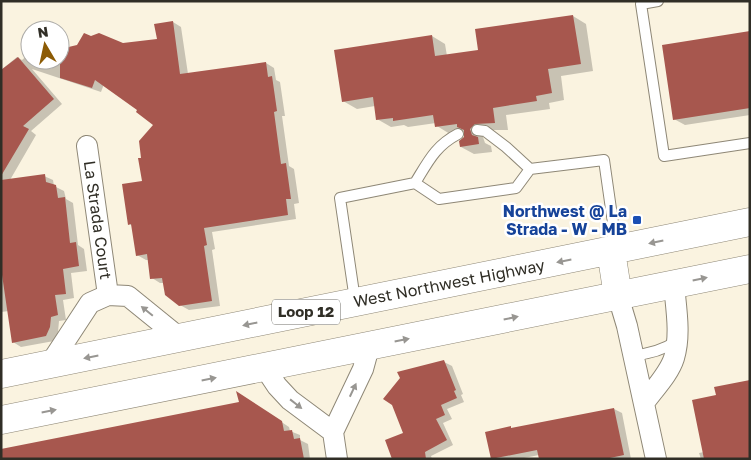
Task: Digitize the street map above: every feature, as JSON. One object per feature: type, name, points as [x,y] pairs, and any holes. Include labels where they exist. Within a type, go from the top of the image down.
[{"type":"main road","name":"West Northwest Highway","points":[[1,374],[750,222]]},
{"type":"main road","points":[[612,251],[618,296]]},
{"type":"main road","points":[[1,420],[739,272],[750,259]]},
{"type":"street","name":"La Strada Court","points":[[87,146],[108,295]]},
{"type":"street","points":[[644,403],[674,358],[678,333],[674,285]]},
{"type":"street","name":"La Strada Court","points":[[50,364],[90,303],[108,295],[128,296],[181,339]]},
{"type":"street","points":[[618,296],[634,354],[656,459]]},
{"type":"street","points":[[336,459],[333,432],[363,368],[369,347]]},
{"type":"street","points":[[265,368],[277,386],[290,400],[333,432]]},
{"type":"lane","points":[[658,1],[641,4],[664,156],[750,143]]},
{"type":"lane","points":[[477,130],[485,131],[530,169]]},
{"type":"lane","points":[[415,183],[431,156],[445,141],[458,134]]},
{"type":"lane","points":[[355,302],[340,198],[415,183],[440,198],[516,188],[530,169],[604,160],[614,224],[612,251]]},
{"type":"lane","points":[[634,354],[657,352],[677,340]]},
{"type":"building","points":[[573,15],[581,64],[548,69],[552,93],[536,96],[537,101],[493,108],[495,123],[475,124],[470,129],[472,135],[478,137],[479,144],[460,147],[459,141],[464,137],[464,130],[457,127],[457,124],[435,127],[433,115],[393,121],[393,118],[376,120],[373,97],[342,102],[334,50],[432,35],[435,56],[478,50],[475,29]]},
{"type":"building","points":[[173,21],[180,74],[266,62],[268,77],[272,76],[277,111],[274,112],[281,164],[286,163],[291,199],[286,199],[288,215],[204,228],[207,245],[204,246],[212,301],[179,306],[165,295],[162,278],[150,279],[147,254],[136,256],[131,224],[128,225],[122,184],[142,181],[138,158],[141,158],[139,141],[153,125],[136,112],[137,110],[95,80],[92,88],[60,78],[60,70],[70,70],[70,47],[77,45],[84,33],[91,36],[99,33],[123,43],[157,39],[154,24]]},
{"type":"building","points":[[750,31],[750,108],[673,120],[662,45]]},
{"type":"building","points":[[18,57],[20,59],[20,70],[29,70],[54,99],[23,126],[29,129],[1,176],[1,70]]},
{"type":"building","points":[[45,174],[46,182],[56,185],[58,198],[65,197],[70,243],[76,242],[79,266],[63,269],[66,294],[55,295],[58,315],[51,317],[50,327],[46,336],[12,343],[1,268],[1,180]]},
{"type":"building","points":[[444,360],[456,390],[454,391],[457,398],[441,405],[445,415],[436,419],[447,440],[425,452],[426,459],[392,459],[385,440],[403,433],[392,405],[383,399],[400,378],[397,372]]},
{"type":"building","points":[[750,380],[750,459],[704,459],[692,400],[716,395],[714,387]]},
{"type":"building","points":[[236,391],[282,421],[284,431],[292,430],[294,439],[300,438],[304,459],[1,459],[1,449],[239,402]]},
{"type":"building","points":[[614,408],[624,455],[605,459],[539,459],[537,450],[491,459],[485,432]]},
{"type":"place","name":"Northwest @ La Strada - W - MB","points":[[637,220]]}]
